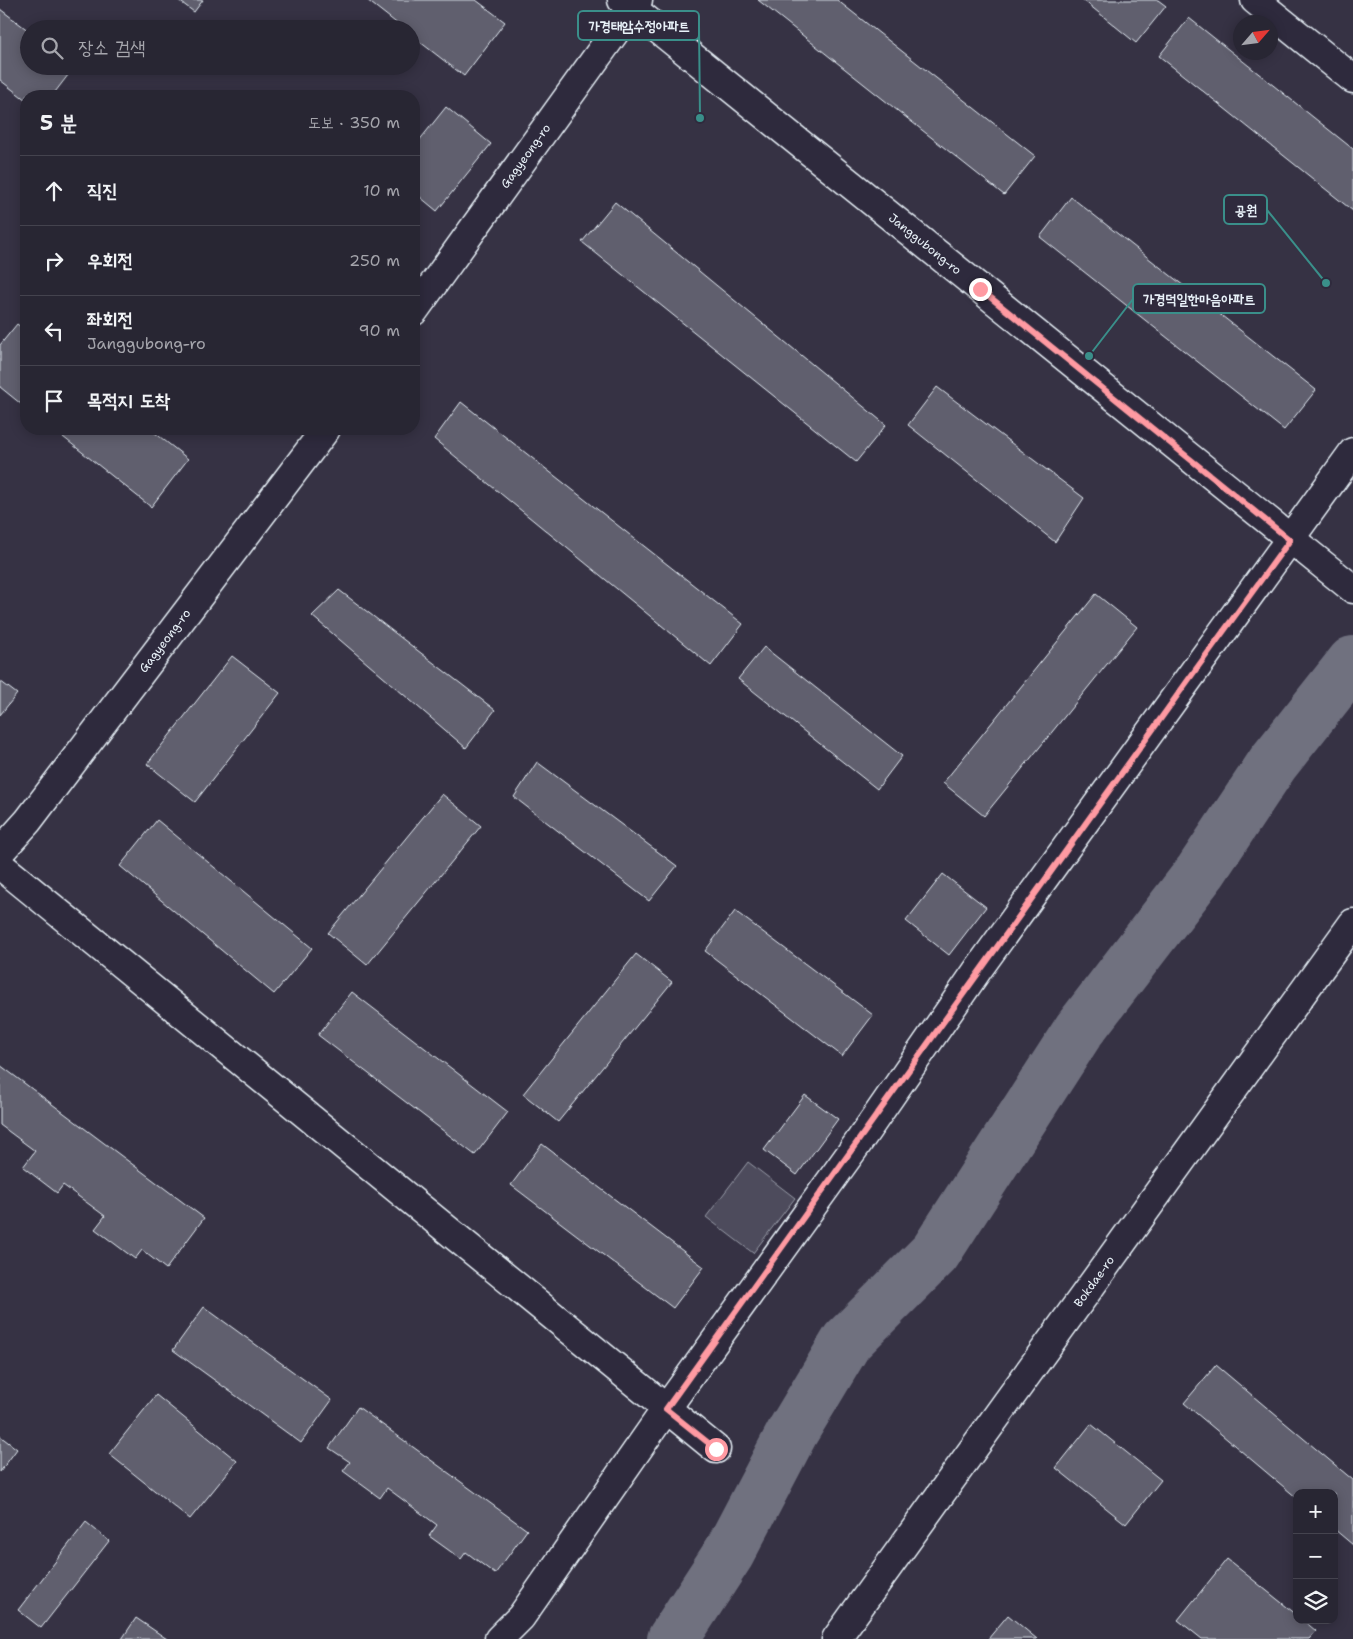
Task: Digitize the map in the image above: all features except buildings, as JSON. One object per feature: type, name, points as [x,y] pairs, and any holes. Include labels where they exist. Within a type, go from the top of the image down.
[{"type":"street","points":[[1255,0],[1353,79]]},
{"type":"street","name":"Gagyeong-ro","points":[[420,302],[630,3]]},
{"type":"street","name":"Janggubong-ro","points":[[630,3],[1353,589]]},
{"type":"street","name":"Gagyeong-ro","points":[[0,852],[34,814],[321,435]]},
{"type":"street","points":[[499,1639],[521,1616],[666,1409],[858,1143],[979,968],[1294,542],[1353,452]]},
{"type":"street","points":[[0,865],[716,1449]]},
{"type":"street","name":"Bokdae-ro","points":[[836,1639],[1353,923]]},
{"type":"shaded area","points":[[748,1162],[795,1198],[753,1253],[706,1217]]},
{"type":"waterway","points":[[673,1639],[729,1553],[793,1431],[847,1341],[935,1253],[1079,1030],[1201,871],[1273,763],[1353,662]]},
{"type":"place","name":"가경태암수정아파트","points":[[700,118]]},
{"type":"place","name":"공원","points":[[1326,283]]},
{"type":"place","name":"가경덕일한마음아파트","points":[[1089,356]]},
{"type":"route","points":[[716,1449],[666,1409],[858,1143],[979,968],[1290,540],[980,289]]}]
